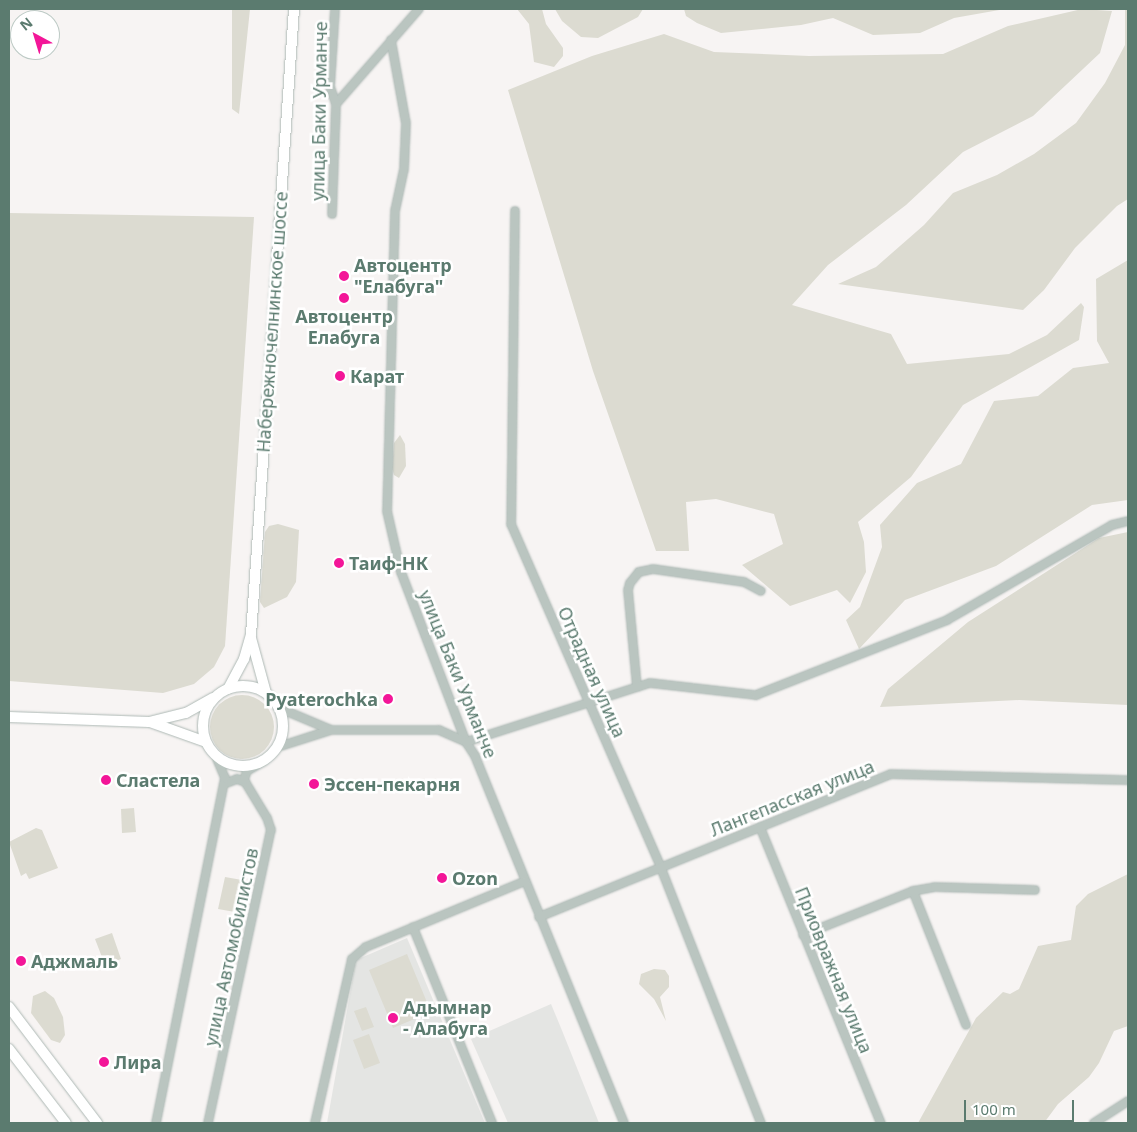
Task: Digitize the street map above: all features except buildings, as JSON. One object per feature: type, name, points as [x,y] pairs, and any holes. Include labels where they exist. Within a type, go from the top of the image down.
[{"type":"main road","name":"Набережночелнинское шоссе","points":[[228,689],[244,659],[250,635],[294,9]]},
{"type":"main road","name":"Набережночелнинское шоссе","points":[[250,635],[266,693]]},
{"type":"main road","points":[[9,717],[149,722],[186,713],[228,689],[248,686],[266,693],[280,708],[284,728],[278,747],[264,761],[239,766],[216,755],[206,742],[149,722]]},
{"type":"main road","points":[[206,742],[206,713],[216,696]]},
{"type":"main road","points":[[9,1007],[97,1123]]},
{"type":"main road","points":[[9,1049],[66,1123]]},
{"type":"street","name":"улица Баки Урманче","points":[[332,214],[336,104],[330,87],[336,9]]},
{"type":"street","points":[[336,104],[419,9]]},
{"type":"street","name":"улица Баки Урманче","points":[[391,40],[406,123],[404,170],[395,211],[387,511],[401,572],[466,742],[475,756],[624,1123]]},
{"type":"street","name":"Отрадная улица","points":[[515,211],[511,524],[661,868],[760,1123]]},
{"type":"street","points":[[278,747],[331,730],[439,730],[466,742],[637,687],[661,683],[743,696],[756,695],[947,620],[1112,525],[1128,521]]},
{"type":"street","points":[[637,687],[628,590],[634,576],[645,570],[744,582],[761,591]]},
{"type":"street","points":[[280,708],[331,730]]},
{"type":"street","points":[[156,1123],[224,784],[225,771],[216,755]]},
{"type":"street","points":[[224,784],[237,779],[245,782],[247,771],[264,761]]},
{"type":"street","name":"Лангепасская улица","points":[[539,917],[891,774],[1128,780]]},
{"type":"street","name":"улица Автомобилистов","points":[[208,1123],[271,830],[268,818],[245,782]]},
{"type":"street","name":"Приовражная улица","points":[[760,827],[881,1123]]},
{"type":"street","points":[[315,1123],[352,959],[366,947],[525,881]]},
{"type":"street","points":[[803,936],[913,891],[935,887],[1035,890]]},
{"type":"street","points":[[913,891],[966,1025]]},
{"type":"street","points":[[413,927],[492,1123]]},
{"type":"street","points":[[1094,1123],[1128,1101]]},
{"type":"shaded area","points":[[232,9],[250,9],[239,114],[232,109]]},
{"type":"shaded area","points":[[517,9],[542,9],[546,24],[563,48],[563,56],[554,67],[534,62],[529,24]]},
{"type":"shaded area","points":[[555,9],[643,9],[638,17],[598,38],[581,37],[562,21]]},
{"type":"shaded area","points":[[684,9],[1005,9],[954,18],[920,33],[873,35],[833,18],[801,25],[721,33],[686,16]]},
{"type":"shaded area","points":[[1082,9],[1112,11],[1100,53],[1033,116],[963,152],[906,205],[828,265],[792,305],[891,334],[907,364],[1009,354],[1047,335],[1081,303],[1084,307],[1079,340],[963,405],[911,477],[858,522],[864,542],[866,572],[850,603],[837,590],[790,606],[742,565],[783,544],[774,514],[716,499],[686,502],[689,551],[656,551],[593,371],[508,90],[592,56],[664,34],[714,52],[809,56],[943,54],[1008,26]]},
{"type":"shaded area","points":[[1125,9],[1128,9],[1128,199],[1117,206],[1075,248],[1044,290],[1023,310],[838,284],[876,267],[924,225],[953,193],[997,175],[1034,154],[1076,123],[1105,83],[1125,45]]},
{"type":"shaded area","points":[[9,213],[254,217],[225,646],[214,667],[194,684],[163,693],[9,681]]},
{"type":"shaded area","points":[[1128,260],[1128,500],[1092,505],[996,566],[905,600],[859,649],[846,620],[860,607],[882,547],[880,525],[917,483],[961,464],[994,401],[1038,396],[1073,368],[1109,363],[1097,341],[1096,279]]},
{"type":"shaded area","points":[[400,435],[405,444],[406,466],[399,478],[394,475],[392,468],[394,443]]},
{"type":"shaded area","points":[[278,524],[299,530],[296,582],[287,597],[264,608],[260,602],[265,532],[269,526]]},
{"type":"shaded area","points":[[1128,532],[1128,705],[1019,700],[880,707],[888,689],[968,622],[1099,538]]},
{"type":"shaded area","points":[[242,695],[260,701],[268,709],[274,727],[268,745],[260,753],[242,759],[224,753],[216,745],[210,727],[216,709],[224,701]]},
{"type":"shaded area","points":[[134,808],[136,832],[122,833],[121,809]]},
{"type":"shaded area","points":[[36,828],[42,830],[58,868],[29,879],[26,873],[21,876],[9,842]]},
{"type":"shaded area","points":[[1128,874],[1128,1026],[1114,1031],[1099,1063],[1089,1077],[1058,1104],[1044,1123],[918,1123],[976,1018],[1003,992],[1010,994],[1019,989],[1038,946],[1071,940],[1076,906],[1088,894]]},
{"type":"shaded area","points":[[225,877],[242,880],[235,912],[218,909]]},
{"type":"shaded area","points":[[112,933],[121,959],[105,965],[95,939]]},
{"type":"shaded area","name":"Адымнар - Алабуга","points":[[407,938],[485,1123],[327,1123],[356,960]]},
{"type":"shaded area","points":[[407,954],[431,1012],[393,1028],[369,970]]},
{"type":"shaded area","points":[[654,969],[665,970],[669,976],[669,987],[660,997],[666,1021],[654,999],[639,984],[641,974]]},
{"type":"shaded area","points":[[45,991],[54,998],[63,1017],[65,1035],[60,1043],[51,1040],[31,1013],[33,996]]},
{"type":"shaded area","points":[[551,1004],[599,1123],[508,1123],[471,1039]]},
{"type":"shaded area","points":[[366,1007],[374,1027],[362,1031],[354,1011]]},
{"type":"shaded area","points":[[369,1034],[380,1063],[364,1069],[353,1040]]},
{"type":"place","name":"Автоцентр \"Елабуга\"","points":[[344,276]]},
{"type":"place","name":"Автоцентр Елабуга","points":[[344,298]]},
{"type":"place","name":"Карат","points":[[340,376]]},
{"type":"place","name":"Таиф-НК","points":[[339,563]]},
{"type":"place","name":"Pyaterochka","points":[[388,699]]},
{"type":"place","name":"Сластела","points":[[106,780]]},
{"type":"place","name":"Эссен-пекарня","points":[[314,784]]},
{"type":"place","name":"Ozon","points":[[442,878]]},
{"type":"place","name":"Аджмаль","points":[[21,961]]},
{"type":"place","name":"Адымнар - Алабуга","points":[[393,1018]]},
{"type":"place","name":"Лира","points":[[104,1062]]}]
